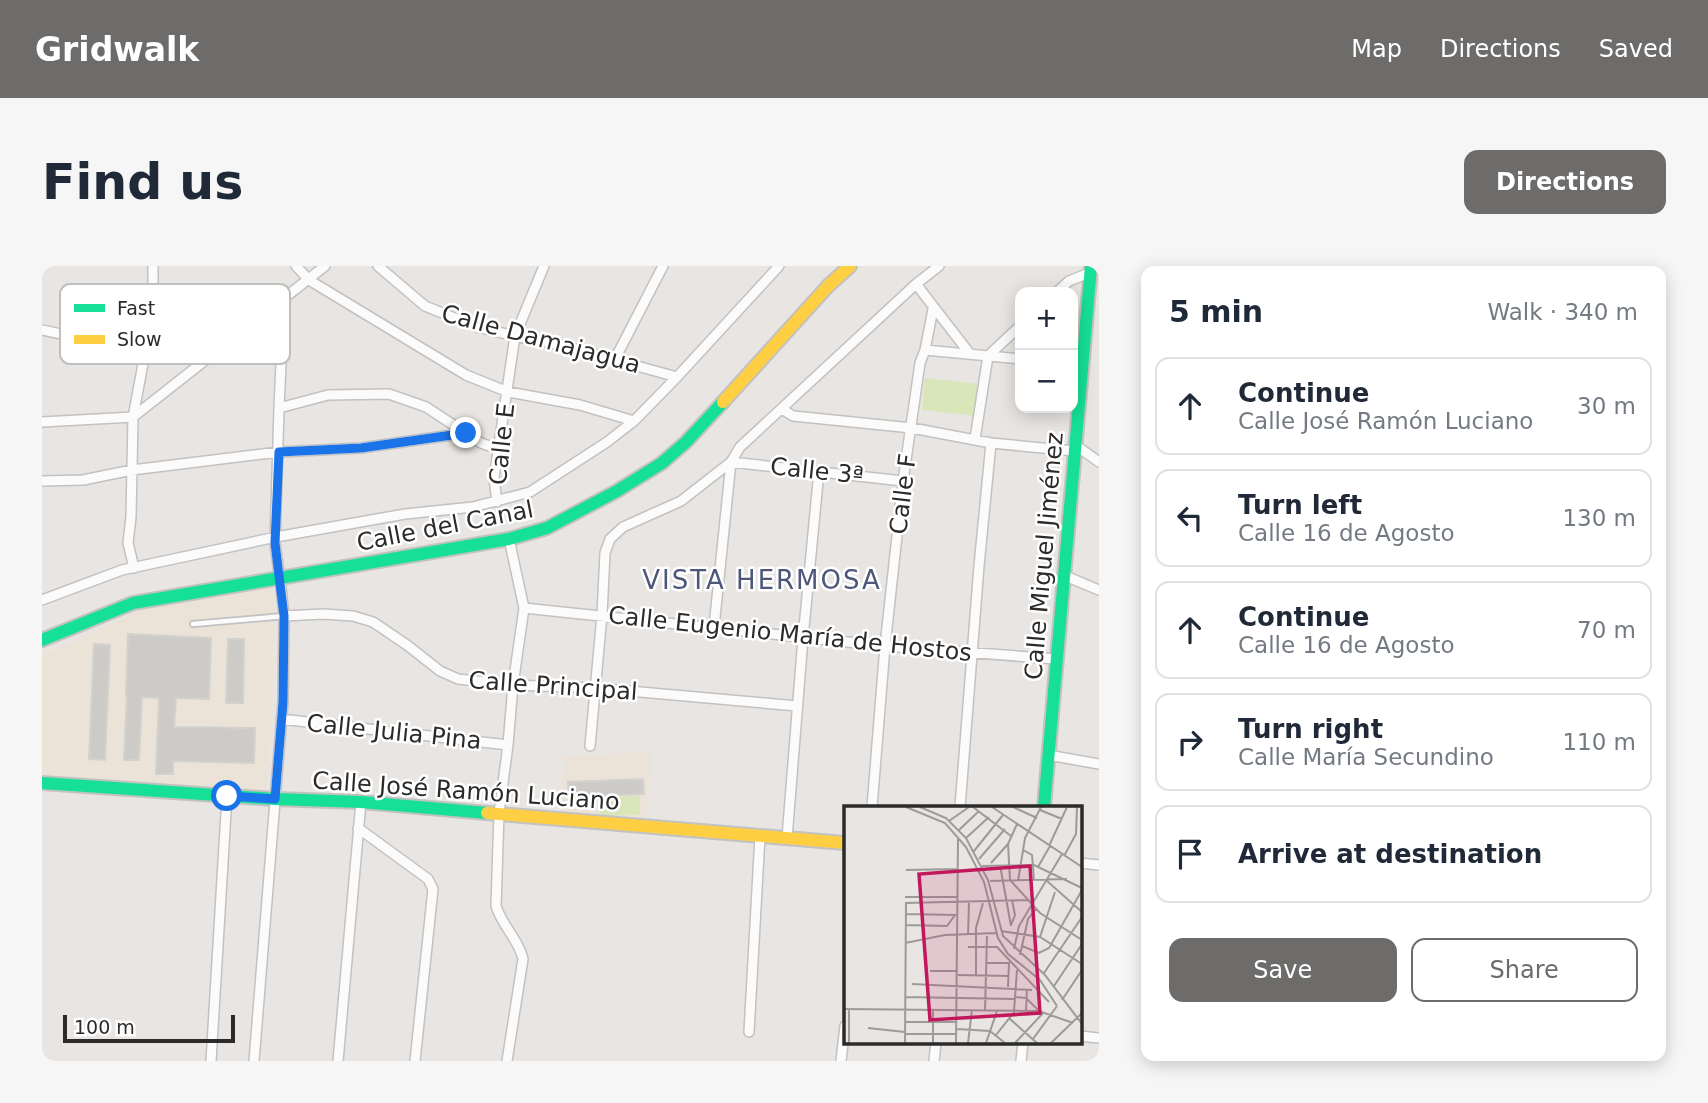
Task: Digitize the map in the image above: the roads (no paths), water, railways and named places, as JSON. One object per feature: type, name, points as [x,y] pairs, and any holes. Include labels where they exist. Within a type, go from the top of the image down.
[{"type":"street","points":[[153,266],[153,284]]},
{"type":"street","points":[[296,266],[309,280],[466,375],[508,392],[580,405],[634,421]]},
{"type":"street","points":[[290,293],[325,266]]},
{"type":"street","name":"Calle Damajagua","points":[[378,266],[425,306],[477,327],[557,344],[677,377]]},
{"type":"street","name":"Calle E","points":[[498,505],[494,478],[515,336],[544,266]]},
{"type":"street","points":[[615,359],[663,266]]},
{"type":"street","points":[[42,600],[122,570],[405,514],[498,505],[530,492],[607,442],[634,421],[779,266]]},
{"type":"street","name":"Calle del Canal","points":[[42,640],[133,603],[547,528],[617,491],[662,463],[686,442],[828,286],[850,266]]},
{"type":"street","points":[[590,746],[603,615],[605,553],[610,539],[623,527],[681,501],[731,463],[740,447],[916,284],[939,266]]},
{"type":"street","points":[[1062,287],[1090,269]]},
{"type":"street","name":"Calle Miguel Jiménez","points":[[1078,358],[1090,269]]},
{"type":"street","points":[[916,284],[970,354]]},
{"type":"street","name":"Calle F","points":[[872,806],[885,646],[903,481],[920,363],[933,309]]},
{"type":"street","points":[[42,330],[60,334]]},
{"type":"street","points":[[975,439],[988,356],[1015,331]]},
{"type":"street","points":[[925,349],[1015,359]]},
{"type":"street","points":[[134,568],[128,543],[133,416],[144,364]]},
{"type":"street","points":[[42,422],[133,416],[199,364]]},
{"type":"street","points":[[254,1061],[281,719],[284,616],[276,540],[281,364]]},
{"type":"street","points":[[279,408],[328,395],[389,394],[426,407],[481,443],[498,449]]},
{"type":"street","points":[[782,409],[793,416],[912,428],[991,443],[1074,447],[1099,462]]},
{"type":"street","name":"Calle Miguel Jiménez","points":[[1044,806],[1075,413]]},
{"type":"street","points":[[42,481],[83,480],[132,470],[279,452],[361,448],[466,433]]},
{"type":"street","points":[[960,806],[991,443]]},
{"type":"street","points":[[714,627],[731,463]]},
{"type":"street","name":"Calle 3ª","points":[[731,463],[903,481]]},
{"type":"street","points":[[787,838],[820,471]]},
{"type":"street","points":[[507,1061],[523,960],[521,948],[499,917],[496,906],[499,813],[524,608],[508,537]]},
{"type":"street","points":[[1063,575],[1099,590]]},
{"type":"street","name":"Calle Eugenio María de Hostos","points":[[524,608],[885,646],[1056,659]]},
{"type":"street","name":"Calle Principal","points":[[284,616],[353,616],[373,622],[440,671],[457,679],[797,706]]},
{"type":"street","name":"Calle Julia Pina","points":[[281,719],[508,745]]},
{"type":"street","points":[[1048,755],[1099,764]]},
{"type":"street","name":"Calle José Ramón Luciano","points":[[42,783],[275,799],[361,802],[844,843]]},
{"type":"street","points":[[211,1061],[227,796]]},
{"type":"street","points":[[338,1061],[361,802]]},
{"type":"street","points":[[358,828],[428,879],[433,890],[415,1061]]},
{"type":"street","points":[[749,1032],[760,836]]},
{"type":"street","points":[[841,1061],[844,1035]]},
{"type":"lane","points":[[192,624],[284,616]]},
{"type":"district","name":"VISTA HERMOSA","points":[[762,580]]}]
